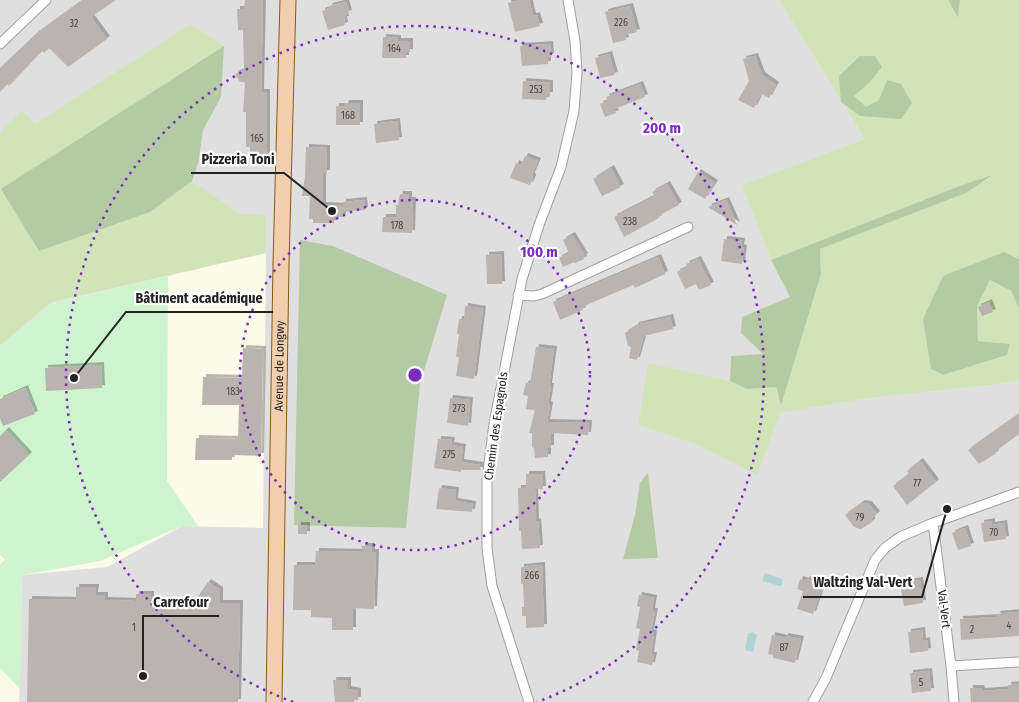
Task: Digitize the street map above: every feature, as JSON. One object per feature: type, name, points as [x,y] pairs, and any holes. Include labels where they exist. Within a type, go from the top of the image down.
[{"type":"main road","name":"Avenue de Longwy","points":[[274,702],[281,264],[288,0]]},
{"type":"street","points":[[0,44],[46,0]]},
{"type":"street","name":"Chemin des Espagnols","points":[[529,702],[492,586],[487,530],[490,453],[518,295],[535,235],[561,167],[574,111],[577,72],[575,41],[568,0]]},
{"type":"street","points":[[518,295],[534,296],[542,294],[688,227]]},
{"type":"street","points":[[813,702],[826,678],[875,560],[885,548],[900,537],[933,523],[1019,492]]},
{"type":"street","name":"Val-Vert","points":[[933,523],[954,702]]},
{"type":"street","points":[[951,666],[1019,662]]},
{"type":"shaded area","points":[[0,0],[779,0],[865,139],[743,185],[771,260],[790,297],[763,355],[731,356],[730,381],[648,364],[638,425],[698,445],[779,413],[870,398],[1019,380],[1019,702],[0,702]]},
{"type":"shaded area","points":[[266,253],[263,528],[182,526],[107,567],[22,575],[19,702],[0,702],[0,347],[52,303]]},
{"type":"green space","points":[[779,0],[948,0],[958,18],[960,0],[1019,0],[1019,259],[1004,252],[931,369],[943,375],[1007,355],[1010,344],[978,341],[977,306],[990,280],[1011,291],[1019,309],[1019,380],[870,398],[780,413],[757,475],[698,445],[638,425],[648,363],[730,381],[747,389],[776,387],[781,403],[821,274],[820,249],[966,193],[991,177],[962,185],[771,260],[742,185],[865,139]]},
{"type":"green space","points":[[948,0],[960,0],[958,18]]},
{"type":"green space","points":[[191,24],[224,46],[1,190],[150,212],[192,181],[240,214],[266,215],[266,253],[51,302],[0,345],[0,132],[22,111],[35,124]]},
{"type":"green space","points":[[224,46],[221,97],[203,130],[198,164],[192,181],[150,212],[39,251],[1,189]]},
{"type":"green space","points":[[860,56],[875,56],[882,67],[870,82],[854,96],[866,107],[879,100],[887,80],[901,84],[912,103],[901,119],[860,116],[841,102],[839,76]]},
{"type":"green space","points":[[993,175],[966,193],[820,249],[821,274],[781,405],[776,387],[747,389],[730,381],[731,356],[763,354],[741,333],[742,317],[790,297],[771,260],[962,185]]},
{"type":"green space","points":[[300,240],[333,246],[447,295],[420,384],[406,528],[294,525]]},
{"type":"green space","points":[[1004,252],[1019,259],[1019,309],[1011,291],[990,280],[977,306],[978,341],[1010,344],[1007,355],[943,375],[931,369],[923,319],[943,276]]},
{"type":"green space","points":[[168,276],[167,481],[198,526],[182,526],[100,561],[22,575],[20,689],[0,668],[0,565],[5,559],[0,555],[0,346],[52,303]]},
{"type":"green space","points":[[648,473],[658,558],[623,559],[635,515],[640,483]]},
{"type":"water","points":[[765,573],[782,579],[782,585],[762,581]]},
{"type":"water","points":[[753,632],[757,635],[753,652],[745,650],[748,633]]},
{"type":"building","points":[[83,0],[116,0],[91,17],[107,39],[68,67],[49,48],[44,53],[43,51],[38,55],[9,86],[7,84],[0,92],[0,68],[36,34]]},
{"type":"building","points":[[245,0],[263,0],[261,92],[267,92],[267,161],[250,161],[250,147],[246,147],[246,112],[243,112],[245,84],[240,82],[235,74],[244,70],[243,30],[238,30],[237,9],[244,9]]},
{"type":"building","points":[[529,0],[533,16],[537,15],[540,26],[515,32],[508,3]]},
{"type":"building","points":[[346,2],[349,13],[345,14],[345,25],[328,30],[322,11],[330,8],[329,6]]},
{"type":"building","points":[[630,6],[637,32],[625,35],[626,40],[613,43],[605,12]]},
{"type":"building","points":[[383,37],[398,38],[398,41],[410,41],[410,52],[406,52],[406,58],[382,58]]},
{"type":"building","points":[[550,44],[551,56],[548,57],[548,64],[522,66],[520,46]]},
{"type":"building","points":[[609,54],[615,75],[600,78],[595,58]]},
{"type":"building","points":[[755,56],[762,75],[776,85],[769,98],[761,94],[754,108],[738,100],[749,81],[743,59]]},
{"type":"building","points":[[523,81],[550,83],[550,95],[547,95],[546,100],[522,99]]},
{"type":"building","points":[[640,84],[645,97],[614,109],[616,113],[605,117],[600,104],[608,101],[606,97]]},
{"type":"building","points":[[346,103],[360,103],[360,125],[336,125],[336,106],[345,106]]},
{"type":"building","points":[[397,121],[399,140],[376,143],[374,124]]},
{"type":"building","points":[[306,147],[327,148],[327,173],[323,173],[323,205],[343,206],[343,202],[364,200],[365,210],[343,212],[343,217],[334,217],[334,223],[313,223],[313,219],[309,219],[310,196],[302,196]]},
{"type":"building","points":[[525,156],[538,161],[530,185],[510,178],[516,163],[521,165]]},
{"type":"building","points":[[611,168],[621,187],[602,196],[593,179]]},
{"type":"building","points":[[698,172],[715,183],[705,199],[688,189]]},
{"type":"building","points":[[667,184],[679,205],[624,237],[614,217],[655,196],[652,192]]},
{"type":"building","points":[[400,194],[409,194],[409,200],[413,200],[412,233],[382,232],[383,217],[396,217],[396,205],[398,205]]},
{"type":"building","points":[[726,200],[737,225],[708,207]]},
{"type":"building","points":[[572,235],[585,256],[583,257],[584,259],[563,267],[559,258],[569,253],[563,240]]},
{"type":"building","points":[[724,239],[742,241],[741,247],[744,248],[742,264],[721,261]]},
{"type":"building","points":[[501,254],[502,284],[487,284],[486,255]]},
{"type":"building","points":[[658,257],[665,274],[635,288],[633,285],[582,307],[583,310],[560,320],[553,302]]},
{"type":"building","points":[[698,259],[711,285],[699,290],[696,284],[685,289],[677,272],[688,267],[686,264]]},
{"type":"building","points":[[989,302],[993,312],[982,316],[978,307]]},
{"type":"building","points":[[465,306],[483,309],[474,379],[456,376],[459,357],[456,357],[459,334],[457,334],[459,319],[464,319]]},
{"type":"building","points":[[670,317],[673,329],[644,336],[637,360],[629,358],[631,347],[628,346],[625,333],[636,325]]},
{"type":"building","points":[[536,347],[554,349],[547,422],[589,423],[588,435],[551,433],[551,448],[548,448],[548,457],[535,458],[534,448],[532,447],[532,433],[529,433],[535,410],[526,409],[528,396],[523,395],[526,383],[530,384]]},
{"type":"building","points":[[243,348],[263,349],[261,456],[232,455],[232,460],[195,460],[196,438],[238,439],[239,405],[202,405],[203,377],[242,378]]},
{"type":"building","points":[[101,365],[102,388],[46,391],[45,368]]},
{"type":"building","points":[[25,388],[35,414],[3,426],[0,418],[0,399]]},
{"type":"building","points":[[450,398],[470,400],[468,426],[447,423]]},
{"type":"building","points":[[1019,414],[1019,434],[997,450],[995,454],[979,464],[968,450]]},
{"type":"building","points":[[6,430],[29,455],[0,482],[0,436]]},
{"type":"building","points":[[438,439],[452,440],[451,445],[463,447],[461,462],[481,465],[480,470],[461,470],[461,472],[434,468]]},
{"type":"building","points":[[920,461],[936,482],[907,505],[893,486],[909,474],[907,471]]},
{"type":"building","points":[[526,474],[542,474],[543,489],[535,489],[536,522],[538,521],[540,548],[522,549],[521,531],[519,531],[518,488],[526,488]]},
{"type":"building","points":[[439,488],[456,490],[455,501],[473,504],[472,512],[436,509]]},
{"type":"building","points":[[862,503],[869,504],[877,514],[872,518],[872,522],[861,529],[854,527],[845,515]]},
{"type":"building","points":[[992,521],[992,525],[1004,523],[1006,539],[984,542],[981,523]]},
{"type":"building","points":[[298,525],[307,525],[307,534],[298,534]]},
{"type":"building","points":[[965,528],[971,546],[958,550],[952,533]]},
{"type":"building","points":[[362,546],[372,546],[372,552],[376,552],[374,609],[353,608],[353,630],[332,630],[332,618],[311,617],[311,610],[293,610],[294,565],[315,565],[316,551],[362,552]]},
{"type":"building","points":[[542,565],[544,627],[526,628],[526,616],[522,616],[522,607],[524,607],[521,567]]},
{"type":"building","points":[[800,579],[806,581],[807,579],[823,585],[813,614],[797,609],[803,591],[797,589]]},
{"type":"building","points":[[920,580],[923,603],[904,606],[900,583]]},
{"type":"building","points":[[208,582],[220,590],[220,603],[240,603],[238,702],[27,702],[29,599],[76,600],[76,587],[96,587],[95,595],[105,595],[105,600],[136,601],[136,594],[151,594],[151,601],[194,602]]},
{"type":"building","points":[[639,595],[654,598],[652,611],[655,611],[651,632],[654,633],[651,655],[654,655],[652,665],[637,662],[639,651],[636,650],[640,629],[636,628],[640,607],[637,606]]},
{"type":"building","points":[[1019,612],[1019,636],[961,640],[960,619],[998,617],[997,614]]},
{"type":"building","points":[[922,630],[923,641],[927,640],[928,651],[910,653],[908,632]]},
{"type":"building","points":[[772,635],[801,639],[795,663],[773,658],[773,655],[768,654]]},
{"type":"building","points":[[929,671],[931,691],[912,693],[910,673]]},
{"type":"building","points":[[333,680],[348,680],[348,689],[358,691],[358,700],[354,700],[354,702],[335,702]]},
{"type":"building","points":[[1019,684],[1019,702],[971,702],[970,688],[981,688],[982,691],[1009,689],[1008,685]]},
{"type":"place","name":"Pizzeria Toni","points":[[332,211]]},
{"type":"place","name":"Bâtiment académique","points":[[74,378]]},
{"type":"place","name":"Waltzing Val-Vert","points":[[947,509]]},
{"type":"place","name":"Carrefour","points":[[143,676]]}]
